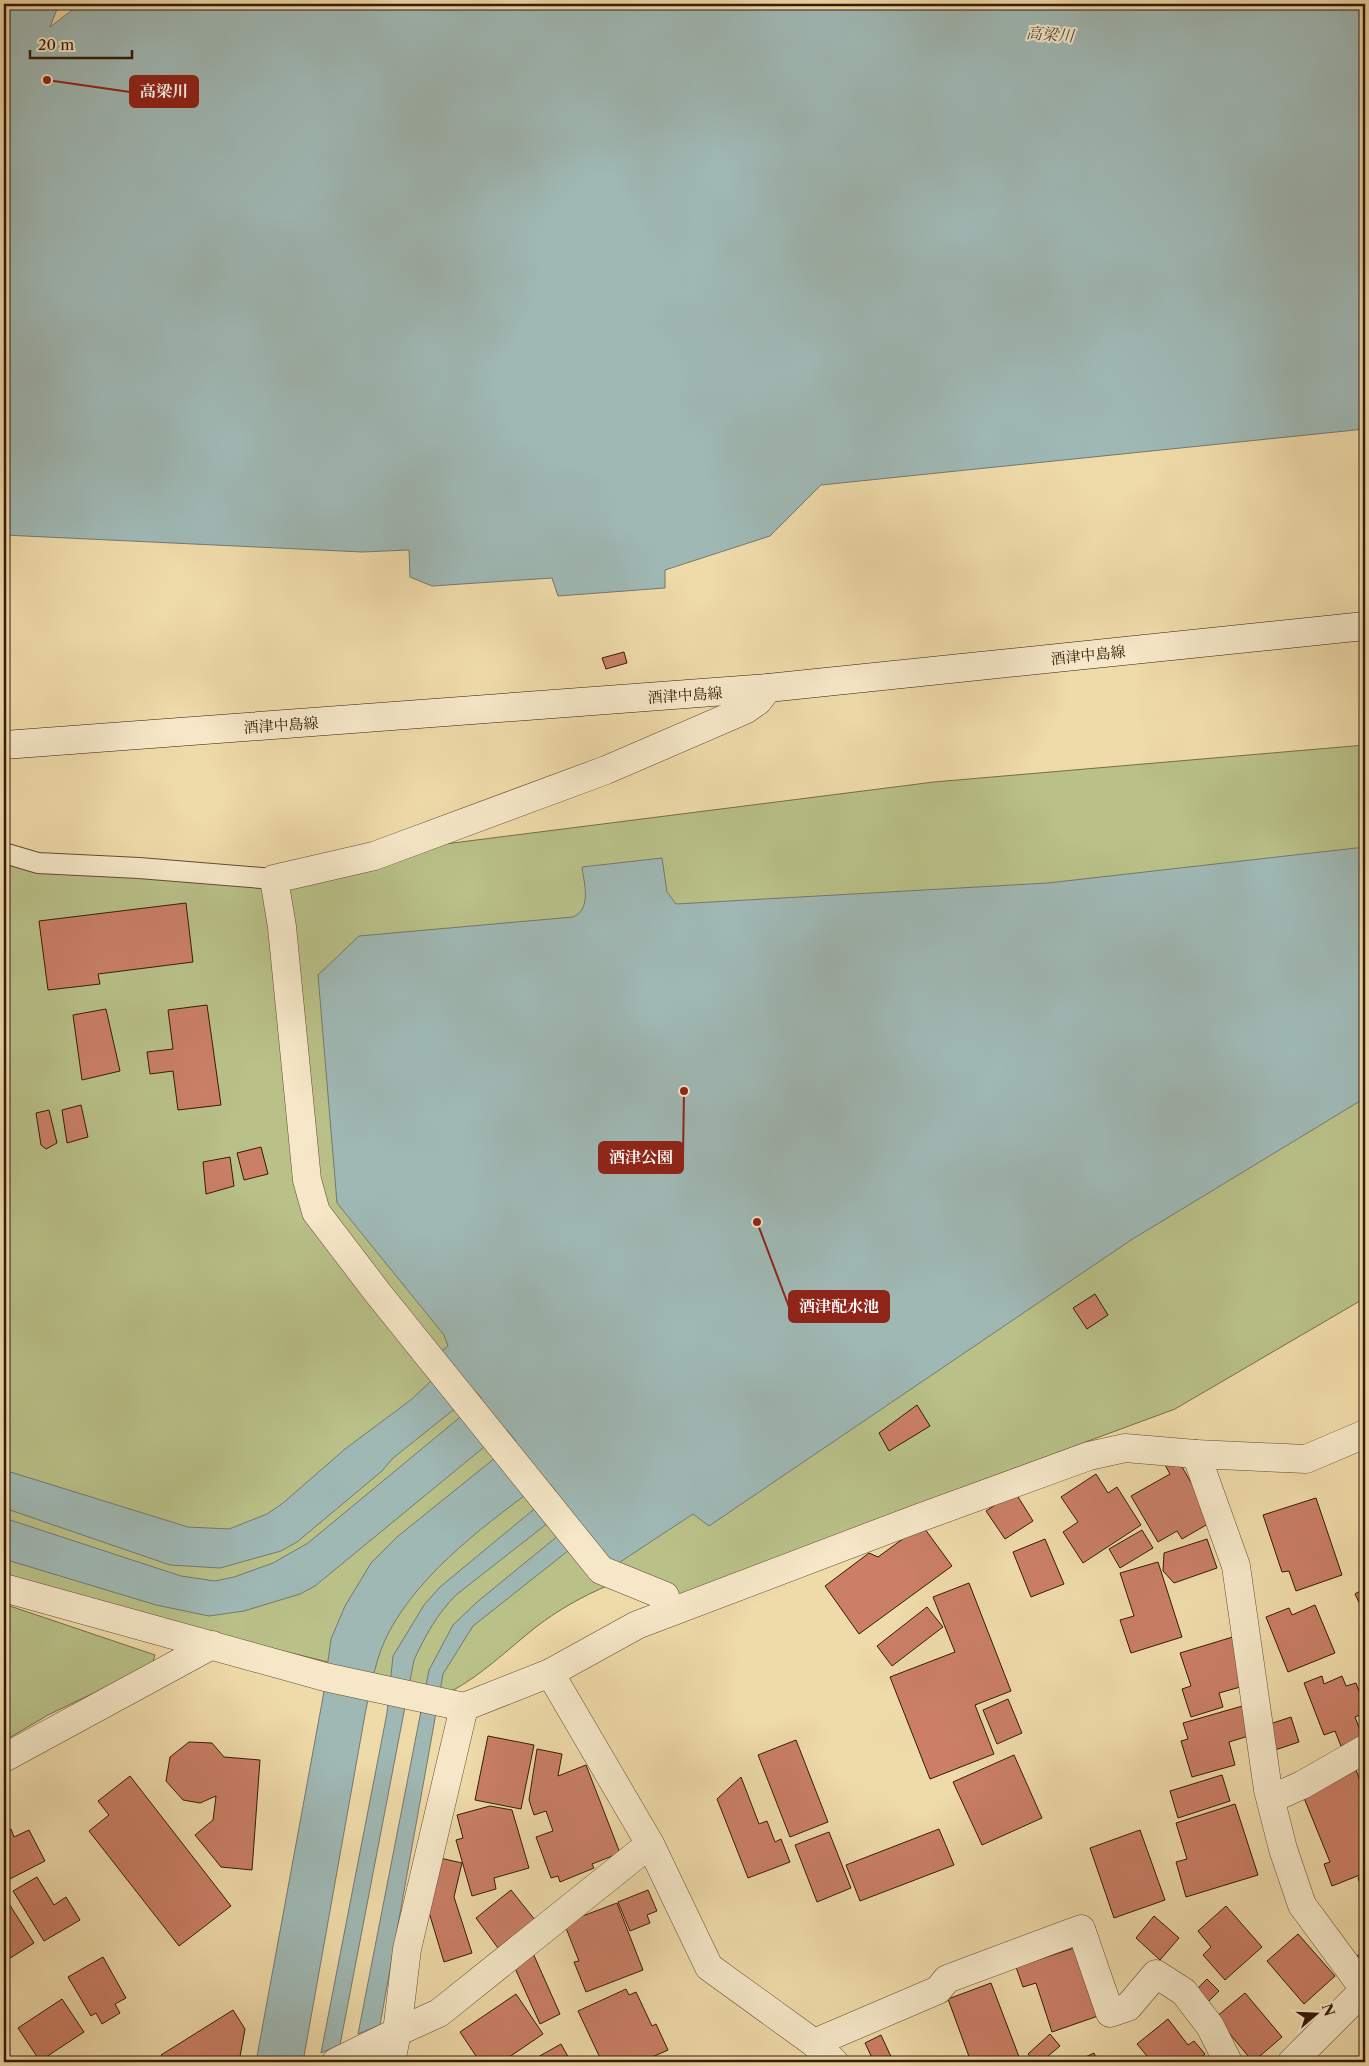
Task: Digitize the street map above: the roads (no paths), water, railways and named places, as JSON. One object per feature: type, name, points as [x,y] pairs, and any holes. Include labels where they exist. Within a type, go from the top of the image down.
[{"type":"street","name":"酒津中島線","points":[[4,745],[768,688],[1365,626]]},
{"type":"street","points":[[664,1596],[601,1570],[376,1292],[316,1212],[307,1180],[282,927],[274,879],[374,856],[606,770],[745,710],[758,701],[768,688]]},
{"type":"street","points":[[4,1588],[325,1677],[455,1706],[550,1673],[637,1625],[906,1522],[1089,1456],[1125,1448],[1196,1454],[1306,1459],[1365,1434]]},
{"type":"street","points":[[1196,1454],[1236,1566],[1271,1800],[1283,1849],[1302,1905],[1364,1989],[1292,2062]]},
{"type":"street","points":[[4,1758],[212,1645]]},
{"type":"street","points":[[550,1673],[650,1844],[709,1967],[814,2043],[834,2062]]},
{"type":"street","points":[[390,2044],[406,1949],[455,1706]]},
{"type":"street","points":[[1271,1800],[1302,1785],[1365,1749]]},
{"type":"street","points":[[336,2062],[390,2044],[439,2013],[650,1844]]},
{"type":"street","points":[[814,2043],[938,1990],[946,1979],[1081,1929],[1110,2013],[1128,2007],[1156,1974],[1184,1992],[1210,2026],[1228,2062]]},
{"type":"lane","points":[[4,853],[38,863],[139,868],[274,879]]},
{"type":"water","points":[[4,4],[59,4],[50,27],[80,4],[1365,4],[1365,429],[821,485],[770,536],[665,570],[665,588],[558,596],[552,578],[432,586],[410,577],[409,550],[362,552],[4,535]]},
{"type":"water","points":[[1365,847],[1365,1098],[1131,1240],[709,1526],[693,1514],[614,1566],[588,1535],[473,1626],[443,1674],[380,2025],[358,2034],[429,1670],[453,1625],[477,1602],[576,1521],[567,1508],[449,1602],[432,1626],[414,1660],[340,2045],[321,2053],[387,1713],[393,1656],[424,1605],[440,1587],[556,1491],[546,1480],[459,1548],[419,1588],[389,1632],[375,1670],[366,1709],[303,2062],[256,2062],[323,1697],[331,1639],[345,1606],[371,1563],[397,1537],[516,1441],[506,1429],[315,1586],[300,1594],[244,1611],[209,1616],[156,1605],[4,1559],[4,1518],[181,1576],[215,1581],[234,1577],[273,1563],[308,1543],[482,1399],[476,1392],[393,1458],[382,1471],[297,1542],[281,1551],[220,1568],[170,1565],[4,1508],[4,1470],[188,1527],[229,1529],[267,1514],[283,1503],[345,1449],[412,1399],[434,1378],[443,1350],[448,1346],[444,1335],[337,1203],[318,975],[359,936],[573,917],[583,908],[585,902],[582,867],[662,858],[667,892],[676,904],[1048,883]]},
{"type":"place","name":"高梁川","points":[[47,80]]},
{"type":"place","name":"酒津公園","points":[[684,1091]]},
{"type":"place","name":"酒津配水池","points":[[757,1222]]}]
